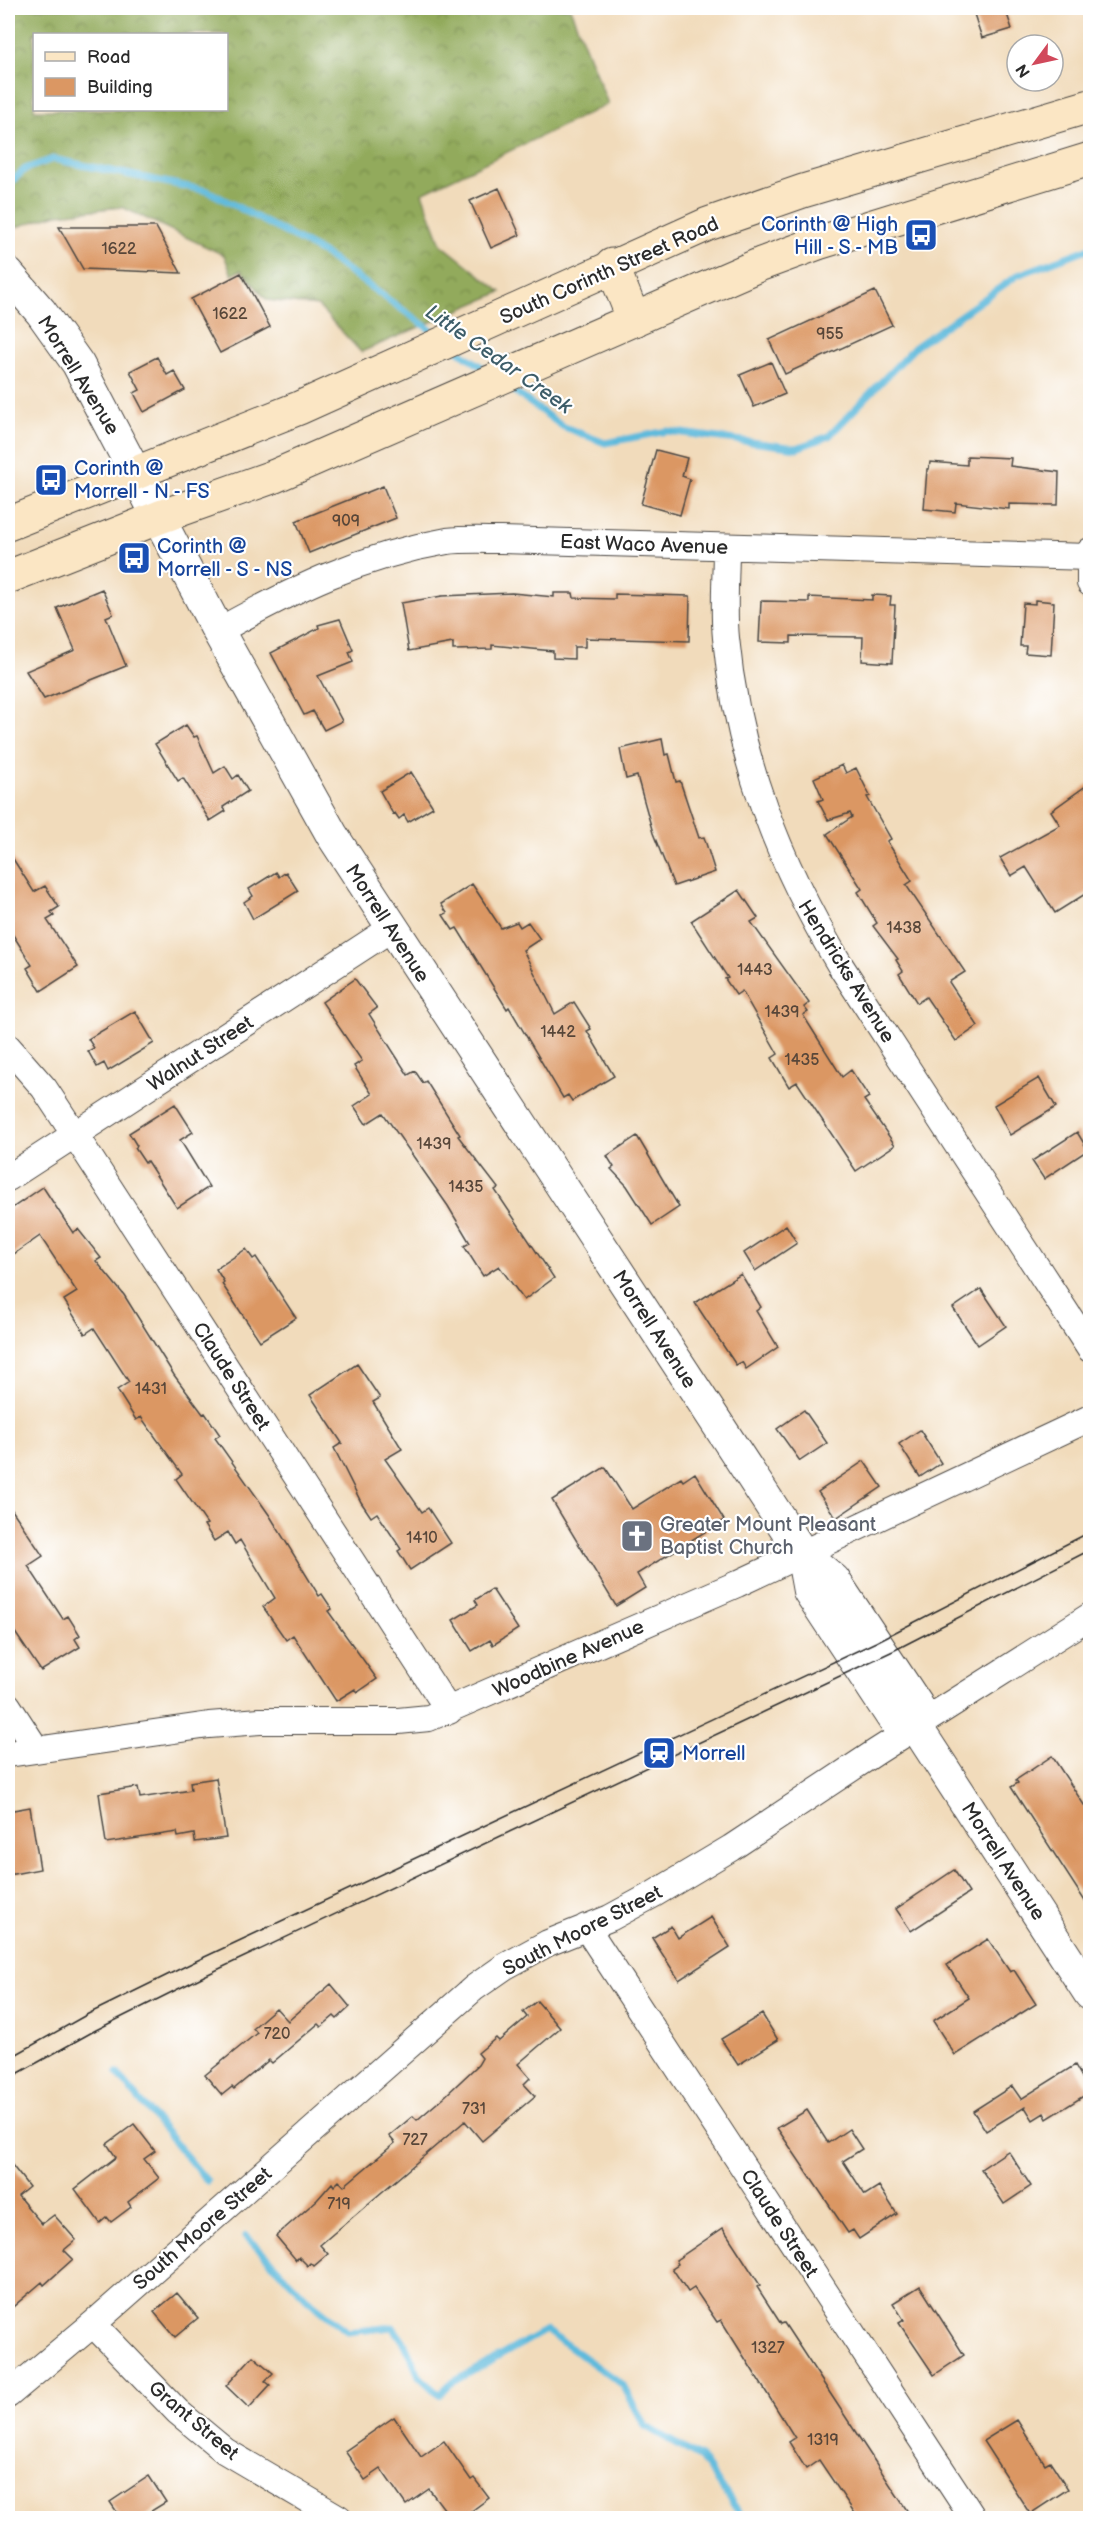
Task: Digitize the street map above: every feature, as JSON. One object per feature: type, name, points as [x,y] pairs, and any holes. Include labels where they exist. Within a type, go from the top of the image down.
[{"type":"main road","name":"South Corinth Street Road","points":[[8,524],[299,408],[573,286],[612,265],[708,224],[803,191],[1090,106]]},
{"type":"main road","points":[[995,136],[1008,186]]},
{"type":"main road","points":[[8,577],[160,517],[275,476],[760,264],[818,243],[1090,159]]},
{"type":"main road","points":[[612,265],[634,320]]},
{"type":"street","name":"Morrell Avenue","points":[[8,274],[41,312],[78,364],[218,631],[332,836],[802,1553],[809,1591],[894,1720],[917,1728],[1090,1994]]},
{"type":"street","name":"East Waco Avenue","points":[[218,631],[283,595],[339,569],[448,541],[1090,555]]},
{"type":"street","name":"Hendricks Avenue","points":[[726,547],[726,636],[738,725],[754,783],[782,857],[808,911],[840,965],[1090,1348]]},
{"type":"street","points":[[1090,555],[1090,583]]},
{"type":"street","name":"Walnut Street","points":[[8,1178],[392,928]]},
{"type":"street","name":"Claude Street","points":[[8,1047],[44,1088],[449,1711]]},
{"type":"street","name":"Woodbine Avenue","points":[[8,1754],[209,1725],[260,1721],[398,1721],[429,1718],[802,1553],[1090,1418]]},
{"type":"street","name":"South Moore Street","points":[[8,2396],[93,2324],[474,1988],[504,1967],[548,1943],[654,1894],[731,1848],[1090,1616]]},
{"type":"street","points":[[8,1706],[36,1749]]},
{"type":"street","name":"Claude Street","points":[[586,1927],[973,2518]]},
{"type":"street","name":"Grant Street","points":[[93,2324],[178,2412],[225,2451],[339,2518]]},
{"type":"green space","points":[[8,8],[570,8],[608,104],[422,193],[441,244],[501,292],[361,352],[318,306],[267,300],[241,270],[232,275],[224,255],[122,207],[57,214],[8,230]]},
{"type":"building","points":[[972,8],[1005,8],[1012,29],[982,38]]},
{"type":"building","points":[[499,188],[520,235],[491,248],[470,201]]},
{"type":"building","points":[[59,227],[156,227],[181,273],[83,269]]},
{"type":"building","points":[[241,273],[270,327],[220,353],[191,299]]},
{"type":"building","points":[[875,291],[892,325],[785,374],[769,340]]},
{"type":"building","points":[[157,357],[167,375],[174,371],[185,390],[144,412],[134,393],[140,390],[130,371]]},
{"type":"building","points":[[771,362],[785,394],[754,407],[740,375]]},
{"type":"building","points":[[656,450],[687,458],[682,476],[690,479],[680,515],[641,504]]},
{"type":"building","points":[[967,456],[1011,458],[1010,466],[1059,472],[1058,505],[1009,504],[1009,509],[956,503],[955,512],[924,509],[927,469],[929,469],[930,462],[967,465]]},
{"type":"building","points":[[383,486],[396,518],[309,553],[296,521]]},
{"type":"building","points":[[102,589],[113,614],[106,617],[126,666],[44,699],[26,671],[75,650],[57,608]]},
{"type":"building","points":[[512,593],[554,597],[554,593],[573,593],[574,598],[615,599],[615,594],[690,596],[689,641],[585,638],[585,647],[574,647],[574,659],[553,658],[553,651],[492,645],[492,649],[453,650],[453,643],[409,651],[401,603],[442,596]]},
{"type":"building","points":[[872,595],[891,596],[890,605],[895,605],[892,663],[862,661],[863,637],[791,636],[791,643],[759,642],[761,601],[809,602],[809,597],[872,600]]},
{"type":"building","points":[[1035,600],[1054,602],[1051,655],[1025,653],[1026,646],[1020,646],[1023,603],[1035,604]]},
{"type":"building","points":[[340,619],[353,650],[349,652],[353,662],[318,676],[342,721],[324,730],[313,711],[304,715],[271,653],[319,628],[318,625]]},
{"type":"building","points":[[186,725],[194,737],[197,736],[214,773],[225,766],[233,779],[238,775],[248,791],[223,807],[226,811],[210,821],[183,778],[178,781],[155,744]]},
{"type":"building","points":[[662,739],[665,755],[669,754],[676,782],[680,781],[699,838],[704,837],[715,872],[674,886],[653,833],[637,776],[626,779],[620,749]]},
{"type":"building","points":[[842,765],[846,773],[856,768],[870,796],[867,797],[891,839],[887,841],[912,881],[906,885],[965,972],[949,982],[978,1026],[956,1041],[926,997],[917,1003],[899,974],[903,971],[896,960],[898,959],[873,926],[877,923],[858,892],[862,889],[827,834],[852,817],[850,813],[828,820],[818,801],[823,799],[814,778]]},
{"type":"building","points":[[411,772],[433,807],[408,822],[404,815],[399,819],[395,813],[393,814],[380,791]]},
{"type":"building","points":[[1090,783],[1090,891],[1055,913],[1026,867],[1011,876],[1000,858],[1060,825],[1051,811]]},
{"type":"building","points":[[8,851],[34,892],[45,886],[59,907],[51,912],[54,916],[47,920],[78,967],[41,991],[27,968],[32,965],[8,927]]},
{"type":"building","points":[[276,872],[279,877],[286,872],[298,891],[253,919],[244,902],[253,896],[249,889]]},
{"type":"building","points":[[472,884],[501,928],[517,922],[520,927],[528,922],[540,939],[523,950],[555,1014],[574,1002],[591,1029],[587,1031],[614,1076],[572,1101],[568,1095],[563,1098],[509,1007],[507,1009],[457,928],[453,930],[443,915],[447,913],[441,904]]},
{"type":"building","points":[[739,890],[758,918],[751,922],[809,1003],[804,1007],[808,1012],[803,1015],[842,1077],[851,1070],[869,1097],[864,1100],[895,1145],[856,1171],[797,1082],[789,1087],[772,1058],[778,1054],[742,991],[736,995],[725,979],[728,978],[691,921]]},
{"type":"building","points":[[355,979],[377,1008],[369,1014],[408,1075],[415,1071],[423,1083],[426,1081],[460,1135],[458,1136],[498,1188],[495,1190],[554,1278],[524,1300],[499,1266],[483,1276],[464,1246],[470,1243],[448,1206],[383,1113],[366,1124],[354,1106],[372,1094],[354,1066],[362,1061],[322,1002]]},
{"type":"building","points":[[135,1011],[154,1043],[108,1071],[104,1063],[97,1067],[88,1051],[94,1048],[88,1039]]},
{"type":"building","points":[[1039,1078],[1056,1107],[1010,1135],[994,1105]]},
{"type":"building","points":[[175,1104],[193,1132],[180,1140],[209,1187],[177,1208],[147,1161],[145,1163],[135,1148],[137,1146],[129,1133]]},
{"type":"building","points":[[1077,1132],[1088,1150],[1044,1179],[1032,1161]]},
{"type":"building","points":[[637,1136],[679,1207],[652,1225],[627,1186],[611,1169],[614,1167],[607,1156]]},
{"type":"building","points":[[43,1187],[73,1233],[78,1229],[101,1258],[96,1261],[124,1295],[174,1375],[220,1435],[215,1438],[270,1516],[319,1596],[322,1594],[332,1609],[328,1611],[377,1679],[358,1692],[355,1689],[336,1701],[293,1635],[286,1640],[263,1607],[275,1598],[240,1540],[235,1544],[228,1532],[214,1541],[204,1525],[207,1524],[176,1479],[182,1474],[141,1417],[136,1420],[117,1390],[129,1382],[94,1328],[85,1334],[64,1300],[77,1292],[40,1236],[8,1258],[8,1211]]},
{"type":"building","points":[[786,1225],[797,1243],[755,1271],[744,1253]]},
{"type":"building","points":[[246,1249],[253,1259],[256,1257],[296,1318],[260,1341],[222,1284],[224,1282],[216,1269]]},
{"type":"building","points":[[741,1274],[761,1307],[756,1311],[778,1347],[746,1369],[742,1362],[736,1365],[695,1303]]},
{"type":"building","points":[[981,1289],[1006,1326],[978,1345],[953,1308]]},
{"type":"building","points":[[357,1364],[380,1398],[373,1402],[402,1449],[385,1459],[422,1512],[428,1508],[451,1543],[410,1570],[398,1551],[401,1549],[377,1513],[371,1517],[361,1502],[334,1448],[342,1443],[310,1395]]},
{"type":"building","points":[[804,1410],[827,1443],[800,1461],[777,1429]]},
{"type":"building","points":[[920,1430],[941,1463],[920,1477],[899,1444]]},
{"type":"building","points":[[864,1461],[882,1487],[836,1518],[818,1492]]},
{"type":"building","name":"Greater Mount Pleasant Baptist Church","points":[[605,1467],[632,1509],[681,1478],[683,1481],[695,1473],[724,1520],[637,1574],[645,1588],[616,1606],[552,1500]]},
{"type":"building","points":[[8,1504],[43,1556],[28,1566],[63,1619],[68,1616],[80,1635],[75,1639],[80,1647],[41,1671],[8,1622]]},
{"type":"building","points":[[492,1589],[518,1629],[493,1645],[490,1640],[472,1651],[453,1620],[478,1605],[475,1600]]},
{"type":"building","points":[[1052,1756],[1090,1814],[1090,1909],[1011,1787],[1018,1783],[1016,1780]]},
{"type":"building","points":[[216,1778],[226,1838],[195,1842],[194,1834],[178,1837],[177,1832],[106,1843],[99,1793],[138,1787],[140,1798],[191,1790],[190,1782]]},
{"type":"building","points":[[30,1807],[40,1869],[8,1875],[8,1811]]},
{"type":"building","points":[[954,1870],[969,1893],[911,1931],[896,1909]]},
{"type":"building","points":[[711,1917],[730,1947],[679,1980],[652,1938],[671,1926],[678,1938]]},
{"type":"building","points":[[988,1939],[1010,1972],[1014,1970],[1036,2004],[955,2055],[933,2021],[969,1998],[947,1965]]},
{"type":"building","points":[[331,1984],[350,2007],[337,2019],[334,2016],[321,2027],[318,2024],[272,2063],[269,2060],[234,2089],[232,2087],[222,2095],[205,2075],[257,2033],[253,2028],[276,2008],[288,2021]]},
{"type":"building","points":[[537,2001],[560,2028],[518,2064],[530,2078],[524,2084],[535,2096],[482,2141],[465,2121],[320,2245],[328,2254],[314,2266],[311,2263],[308,2266],[299,2257],[296,2260],[276,2236],[317,2200],[332,2183],[334,2186],[339,2181],[344,2186],[395,2143],[389,2136],[413,2116],[417,2120],[444,2097],[478,2065],[482,2058],[478,2053],[496,2038],[499,2041],[527,2017],[523,2012]]},
{"type":"building","points":[[762,2014],[778,2040],[738,2065],[721,2039]]},
{"type":"building","points":[[1075,2065],[1090,2092],[1047,2119],[1044,2113],[1033,2120],[1025,2107],[986,2131],[973,2111],[1012,2086],[1021,2099]]},
{"type":"building","points":[[807,2110],[828,2143],[849,2129],[862,2149],[843,2161],[865,2195],[879,2186],[897,2214],[859,2239],[853,2230],[848,2233],[777,2128]]},
{"type":"building","points":[[134,2124],[155,2151],[144,2159],[159,2178],[128,2202],[131,2207],[111,2222],[107,2217],[100,2223],[75,2189],[116,2157],[107,2144]]},
{"type":"building","points":[[1008,2151],[1031,2186],[1004,2204],[981,2169]]},
{"type":"building","points":[[8,2160],[29,2187],[18,2196],[42,2224],[54,2215],[76,2240],[64,2250],[73,2259],[44,2285],[42,2282],[8,2311]]},
{"type":"building","points":[[723,2228],[760,2285],[757,2287],[779,2321],[781,2324],[784,2323],[912,2518],[858,2518],[819,2460],[806,2469],[789,2442],[795,2438],[721,2320],[717,2322],[694,2288],[688,2292],[672,2268],[678,2264],[676,2260]]},
{"type":"building","points":[[920,2286],[964,2355],[934,2375],[899,2323],[904,2320],[893,2303]]},
{"type":"building","points":[[177,2293],[198,2318],[175,2337],[154,2312]]},
{"type":"building","points":[[253,2356],[273,2373],[265,2381],[270,2385],[249,2408],[226,2386]]},
{"type":"building","points":[[394,2417],[421,2457],[444,2441],[471,2480],[474,2478],[489,2498],[462,2518],[451,2518],[429,2489],[406,2505],[381,2469],[365,2480],[345,2451]]},
{"type":"building","points":[[1017,2420],[1045,2464],[1050,2461],[1068,2489],[1030,2514],[983,2441]]},
{"type":"building","points":[[149,2476],[166,2502],[140,2518],[121,2518],[110,2502]]},
{"type":"waterway","name":"Little Cedar Creek","points":[[8,185],[25,169],[53,159],[208,191],[323,253],[438,335]]},
{"type":"waterway","name":"Little Cedar Creek","points":[[507,386],[562,426],[605,443],[667,431],[797,448],[829,436],[915,347],[1018,275],[1090,248]]},
{"type":"waterway","name":"Little Cedar Creek","points":[[456,349],[489,372]]},
{"type":"waterway","points":[[117,2073],[207,2181]]},
{"type":"waterway","points":[[246,2236],[308,2300],[348,2332],[393,2327],[405,2344],[419,2376],[439,2395],[450,2384],[546,2330],[623,2385],[645,2426],[701,2458],[743,2518]]},
{"type":"tram line","points":[[8,2059],[88,2014],[196,1961],[876,1642],[1090,1532]]},
{"type":"tram line","points":[[8,2079],[96,2030],[204,1976],[893,1651],[1090,1550]]},
{"type":"place","name":"Corinth @ High Hill - S - MB","points":[[921,235]]},
{"type":"place","name":"Corinth @ Morrell - N - FS","points":[[51,480]]},
{"type":"place","name":"Corinth @ Morrell - S - NS","points":[[134,558]]},
{"type":"place","name":"Greater Mount Pleasant Baptist Church","points":[[637,1536]]},
{"type":"place","name":"Morrell","points":[[659,1753]]}]
